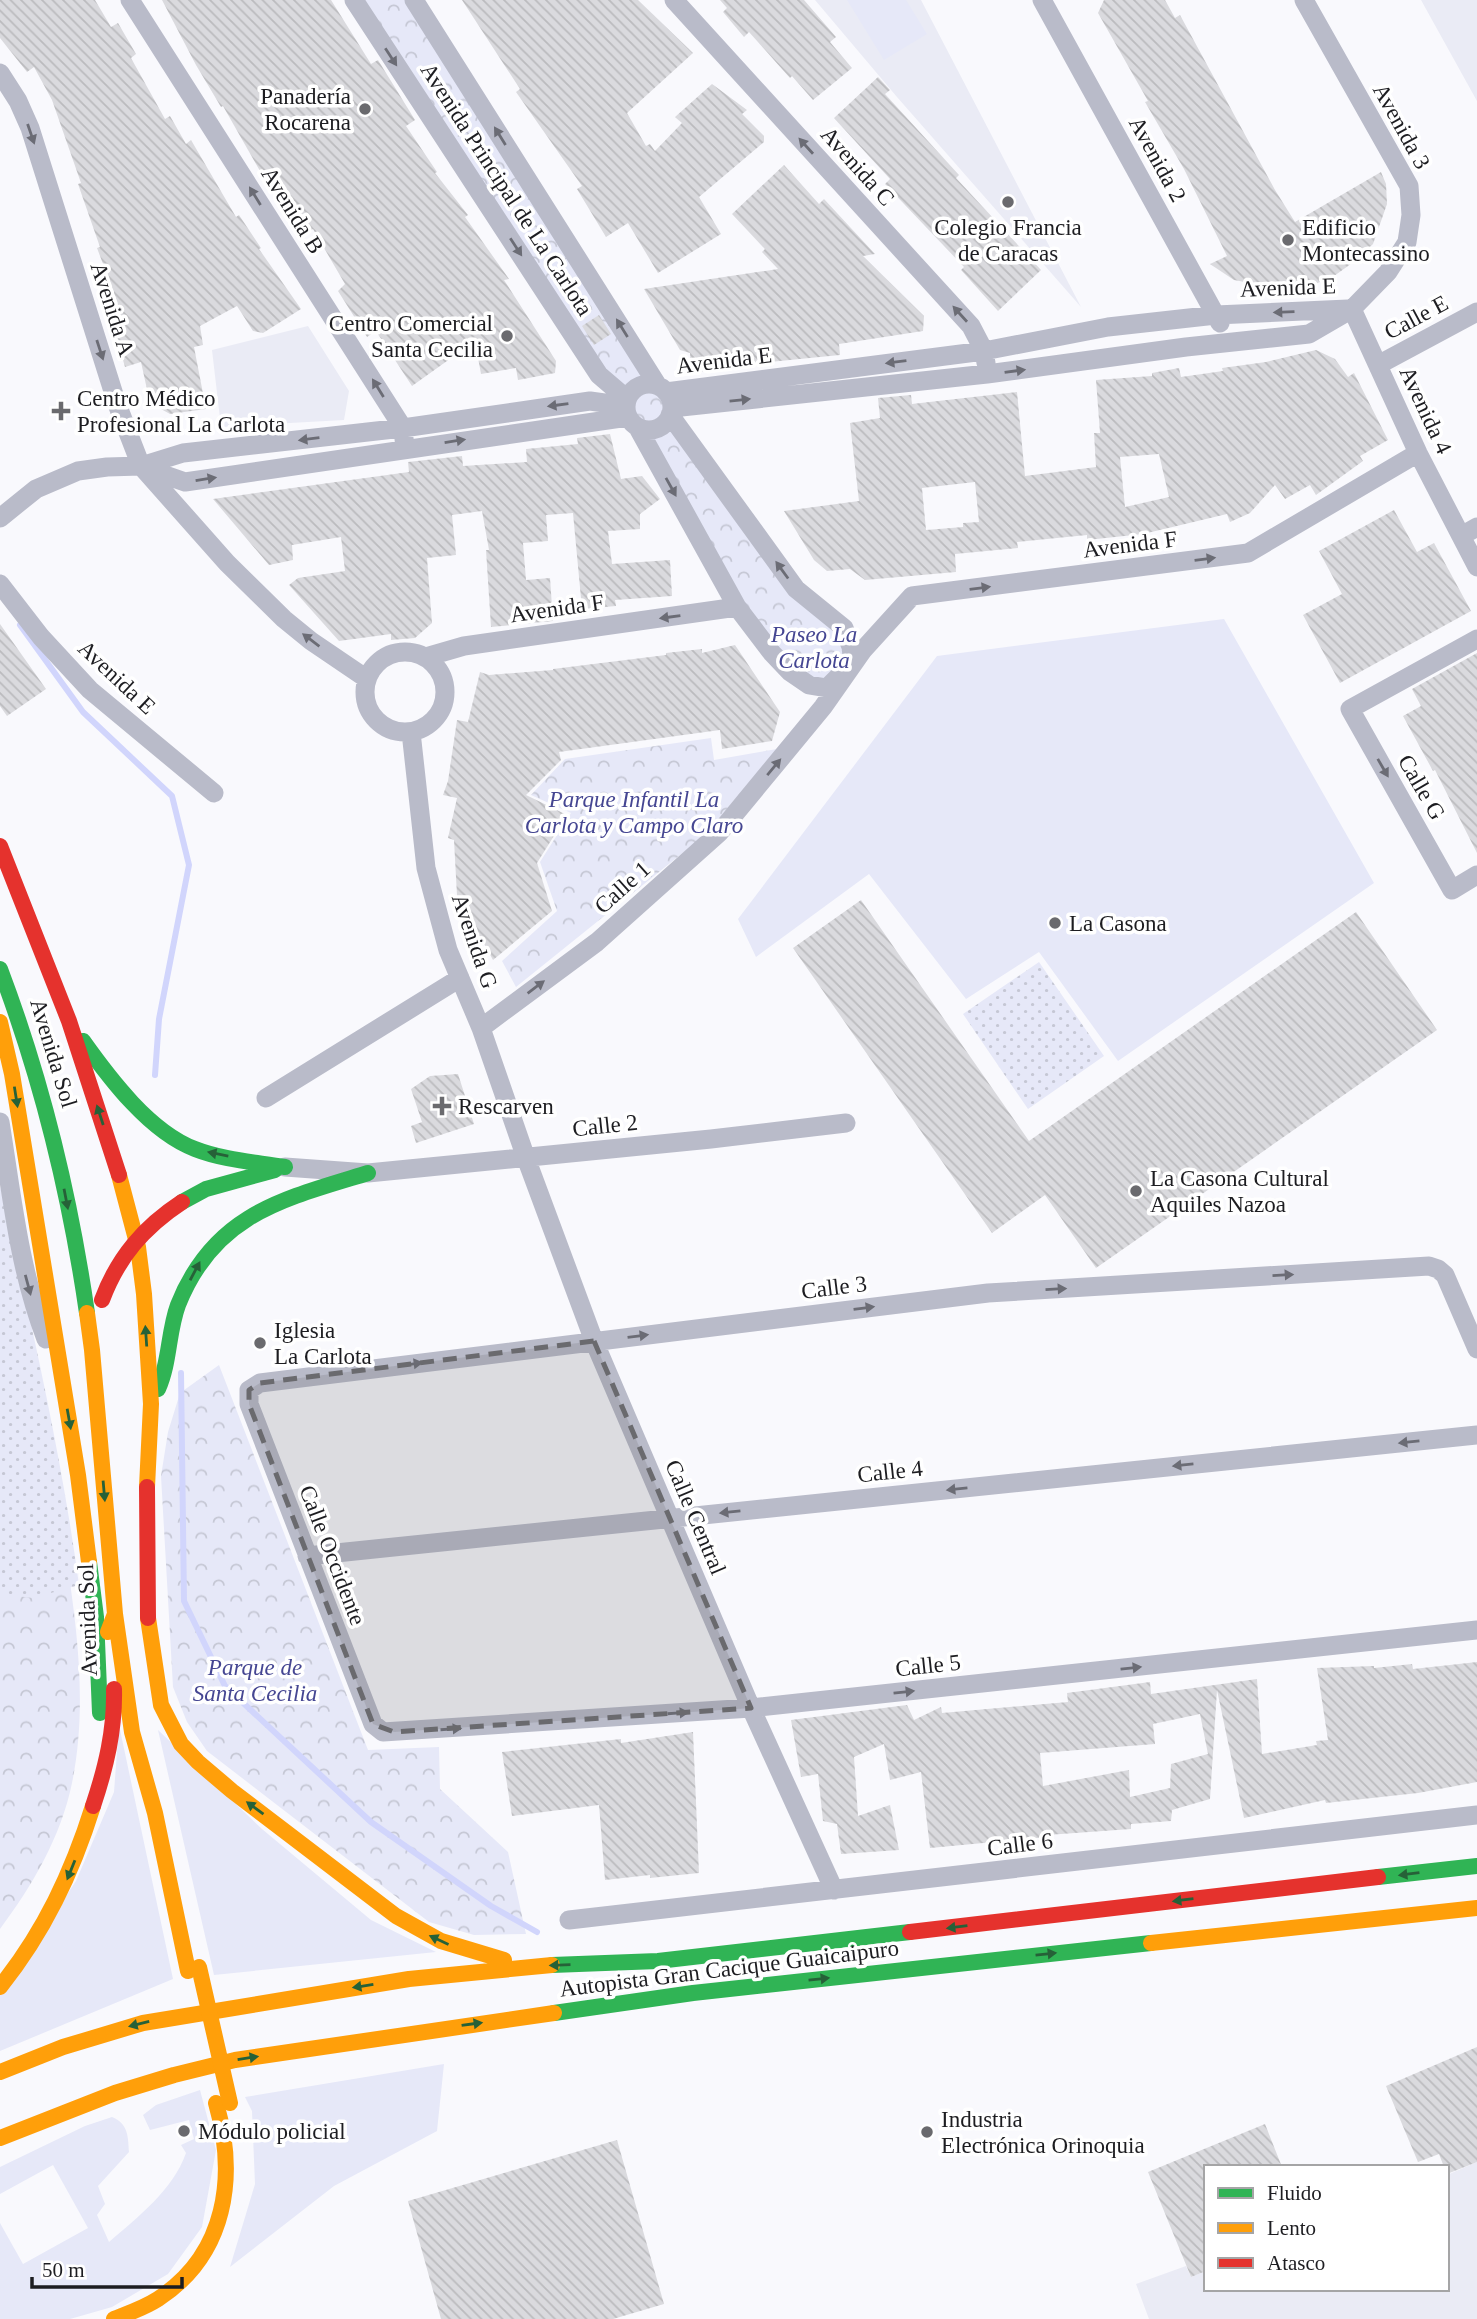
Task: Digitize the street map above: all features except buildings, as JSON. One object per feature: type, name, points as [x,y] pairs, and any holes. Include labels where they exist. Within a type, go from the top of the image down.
[{"type":"main road","name":"Avenida Sol","points":[[0,846],[69,1021],[128,1202],[138,1247],[144,1294],[150,1404],[147,1478],[148,1618]]},
{"type":"main road","name":"Avenida Sol","points":[[0,968],[24,1032],[48,1114],[82,1280],[92,1350],[115,1614],[108,1633],[114,1694],[113,1726],[107,1763],[93,1806]]},
{"type":"main road","points":[[69,1021],[86,1046],[130,1098],[179,1142],[197,1150],[285,1167]]},
{"type":"main road","name":"Avenida Sol","points":[[0,1022],[12,1074],[78,1475],[96,1617],[100,1709],[93,1806]]},
{"type":"main road","points":[[92,1350],[102,1300],[115,1268],[136,1238],[165,1212],[206,1189],[285,1167]]},
{"type":"main road","points":[[150,1404],[165,1376],[177,1308],[201,1260],[224,1234],[247,1216],[274,1202],[368,1173]]},
{"type":"main road","points":[[115,1614],[132,1732],[194,1969]]},
{"type":"main road","points":[[147,1712],[142,1655],[148,1618]]},
{"type":"main road","points":[[148,1618],[161,1705],[181,1744],[198,1762],[396,1916],[459,1949],[528,1966]]},
{"type":"main road","points":[[140,2319],[171,2302],[199,2275],[213,2255],[224,2233],[236,2189],[238,2170],[237,2150],[223,2103],[194,1969],[153,1749]]},
{"type":"main road","points":[[0,1987],[37,1937],[55,1904],[78,1853],[93,1806]]},
{"type":"main road","name":"Autopista Gran Cacique Guaicaipuro","points":[[0,2072],[63,2046],[142,2023],[409,1979],[528,1966],[658,1961],[1477,1866]]},
{"type":"main road","name":"Autopista Gran Cacique Guaicaipuro","points":[[0,2138],[66,2110],[181,2071],[235,2060],[693,1993],[1477,1908]]},
{"type":"main road","points":[[114,2319],[142,2308],[178,2282],[206,2247],[217,2225],[225,2192],[227,2156],[223,2103]]},
{"type":"main road","points":[[0,2156],[66,2110]]},
{"type":"street","name":"Avenida B","points":[[130,0],[403,428],[405,449]]},
{"type":"street","name":"Avenida Principal de La Carlota","points":[[354,0],[599,375],[630,412],[737,607],[781,664],[809,685],[827,688],[853,663],[852,647],[844,628],[796,589],[667,400],[414,0]]},
{"type":"street","name":"Avenida C","points":[[674,0],[971,326],[984,351],[987,374]]},
{"type":"street","name":"Avenida 2","points":[[1042,0],[1231,342]]},
{"type":"street","name":"Avenida 3","points":[[1304,0],[1409,186],[1411,215],[1406,242],[1388,272],[1352,309]]},
{"type":"street","name":"Avenida A","points":[[0,74],[18,100],[30,128],[117,404],[141,466],[227,563],[284,619],[367,679]]},
{"type":"street","name":"Avenida E","points":[[667,400],[984,351],[1108,327],[1216,315],[1352,309]]},
{"type":"street","name":"Avenida E","points":[[667,400],[987,374],[1309,334],[1352,309]]},
{"type":"street","name":"Avenida 4","points":[[1352,309],[1418,453],[1469,531],[1477,567]]},
{"type":"street","name":"Calle E","points":[[1378,365],[1477,312]]},
{"type":"street","points":[[0,519],[36,489],[78,471],[141,466],[184,453],[403,428],[590,401],[630,412],[646,430],[659,428],[667,400],[648,384],[637,387],[630,412]]},
{"type":"street","points":[[141,466],[185,482],[630,412]]},
{"type":"street","name":"Avenida F","points":[[853,663],[912,596],[1248,553],[1418,453]]},
{"type":"street","name":"Avenida E","points":[[0,584],[41,637],[90,690],[214,793]]},
{"type":"street","name":"Avenida F","points":[[426,657],[464,646],[737,607]]},
{"type":"street","name":"Calle G","points":[[1477,639],[1350,709],[1452,890],[1477,875]]},
{"type":"street","points":[[415,653],[426,657],[442,675],[445,700],[441,712],[423,729],[411,732],[396,732],[382,725],[371,715],[365,697],[367,679],[373,668],[392,654],[415,653]]},
{"type":"street","name":"Calle 1","points":[[481,1028],[597,942],[713,839],[823,707],[853,663]]},
{"type":"street","name":"Avenida G","points":[[411,732],[426,868],[448,950],[481,1028],[526,1158]]},
{"type":"street","points":[[266,1098],[460,978]]},
{"type":"street","name":"Avenida Sol","points":[[0,1122],[20,1253],[35,1309],[62,1378]]},
{"type":"street","name":"Calle 2","points":[[368,1173],[846,1123]]},
{"type":"street","name":"Calle Central","points":[[526,1158],[594,1341],[751,1708],[834,1890]]},
{"type":"street","points":[[285,1167],[368,1173]]},
{"type":"street","name":"Calle 3","points":[[249,1390],[260,1383],[988,1293],[1429,1266],[1445,1275],[1477,1349]]},
{"type":"street","name":"Calle Occidente","points":[[249,1390],[249,1404],[307,1556],[373,1724],[383,1732]]},
{"type":"street","name":"Calle 4","points":[[307,1556],[1477,1435]]},
{"type":"street","name":"Calle 5","points":[[383,1732],[751,1708],[1477,1630]]},
{"type":"street","name":"Calle 6","points":[[569,1920],[1477,1815]]},
{"type":"highlighted area","points":[[594,1341],[751,1708],[394,1732],[373,1724],[249,1404],[249,1390],[260,1383]]},
{"type":"shaded area","name":"Colegio Francia de Caracas","points":[[815,0],[921,0],[1081,307],[897,97]]},
{"type":"shaded area","points":[[1421,0],[1477,0],[1477,101],[1467,83]]},
{"type":"shaded area","points":[[308,326],[349,391],[344,420],[221,427],[212,350]]},
{"type":"shaded area","points":[[1477,2162],[1477,2319],[1149,2319],[1136,2284],[1186,2266],[1191,2277],[1204,2272],[1204,2291],[1449,2291],[1449,2174]]},
{"type":"green space","name":"Paseo La Carlota","points":[[354,0],[414,0],[658,386],[796,589],[839,623],[853,663],[827,688],[781,664],[638,428]]},
{"type":"green space","points":[[847,0],[906,0],[927,34],[884,60]]},
{"type":"green space","points":[[1224,619],[1374,883],[1118,1061],[1039,952],[966,999],[869,874],[756,957],[738,919],[937,656]]},
{"type":"green space","name":"Parque Infantil La Carlota y Campo Claro","points":[[711,738],[714,760],[777,749],[705,835],[516,987],[502,961],[557,911],[540,862],[571,813],[531,795],[565,759]]},
{"type":"green space","points":[[1039,962],[1104,1056],[1028,1109],[963,1014]]},
{"type":"green space","points":[[0,1186],[54,1435],[79,1585],[33,1598],[0,1594]]},
{"type":"green space","points":[[0,1251],[61,1523],[75,1617],[80,1700],[77,1756],[61,1823],[34,1878],[0,1929]]},
{"type":"green space","name":"Parque de Santa Cecilia","points":[[219,1365],[368,1750],[439,1747],[440,1789],[508,1852],[526,1934],[474,1935],[429,1922],[207,1751],[187,1722],[173,1687],[161,1476],[168,1432],[180,1393]]},
{"type":"green space","points":[[119,1725],[173,1979],[0,2051],[0,1993],[76,1881],[114,1792]]},
{"type":"green space","points":[[158,1730],[262,1829],[371,1920],[436,1952],[214,1975]]},
{"type":"green space","points":[[444,2064],[437,2131],[334,2186],[230,2267],[255,2184],[252,2111],[245,2097]]},
{"type":"green space","points":[[200,2090],[216,2150],[202,2227],[168,2274],[112,2307],[70,2319],[0,2319],[0,2223],[23,2264],[88,2228],[53,2165],[0,2194],[0,2167],[85,2126],[112,2117],[117,2120],[126,2131],[129,2152],[98,2186],[105,2204],[97,2215],[109,2242],[164,2191],[186,2153],[181,2145],[194,2139],[189,2120],[150,2130],[143,2115],[156,2105]]},
{"type":"waterway","points":[[20,625],[83,712],[172,796],[189,865],[159,1019],[155,1075]]},
{"type":"waterway","points":[[181,1373],[184,1601],[225,1686],[371,1822],[491,1906],[537,1932]]},
{"type":"traffic: fast","points":[[0,969],[29,1053],[53,1139],[87,1313]]},
{"type":"traffic: fast","points":[[83,1041],[132,1103],[178,1141],[217,1156],[285,1167]]},
{"type":"traffic: fast","points":[[182,1202],[206,1189],[275,1170]]},
{"type":"traffic: fast","points":[[158,1389],[178,1305],[193,1274],[211,1250],[232,1230],[280,1202],[368,1173]]},
{"type":"traffic: fast","points":[[89,1562],[96,1617],[100,1713]]},
{"type":"traffic: fast","points":[[1378,1877],[1477,1866]]},
{"type":"traffic: fast","points":[[552,1965],[658,1961],[910,1932]]},
{"type":"traffic: fast","points":[[554,2013],[693,1993],[1151,1943]]},
{"type":"traffic: slow","points":[[0,1022],[12,1074],[78,1475],[89,1562]]},
{"type":"traffic: slow","points":[[119,1175],[138,1247],[144,1294],[151,1404],[147,1487]]},
{"type":"traffic: slow","points":[[87,1313],[115,1614],[108,1632]]},
{"type":"traffic: slow","points":[[115,1614],[132,1732],[155,1813],[188,1971]]},
{"type":"traffic: slow","points":[[148,1618],[161,1705],[181,1744],[198,1762],[396,1916],[441,1941],[504,1960]]},
{"type":"traffic: slow","points":[[0,1987],[30,1945],[55,1901],[76,1855],[93,1806]]},
{"type":"traffic: slow","points":[[1151,1943],[1477,1908]]},
{"type":"traffic: slow","points":[[0,2072],[63,2047],[143,2023],[409,1979],[552,1965]]},
{"type":"traffic: slow","points":[[199,1967],[230,2103]]},
{"type":"traffic: slow","points":[[0,2138],[115,2093],[235,2060],[554,2013]]},
{"type":"traffic: slow","points":[[114,2319],[153,2302],[181,2281],[199,2260],[212,2236],[221,2212],[225,2185],[225,2158],[216,2103]]},
{"type":"traffic: jam","points":[[0,846],[69,1021],[119,1175]]},
{"type":"traffic: jam","points":[[102,1300],[108,1284],[134,1244],[182,1202]]},
{"type":"traffic: jam","points":[[147,1487],[148,1618]]},
{"type":"traffic: jam","points":[[93,1806],[109,1748],[114,1689]]},
{"type":"traffic: jam","points":[[910,1932],[1378,1877]]},
{"type":"place","name":"Panadería Rocarena","points":[[365,109]]},
{"type":"place","name":"Colegio Francia de Caracas","points":[[1008,202]]},
{"type":"place","name":"Edificio Montecassino","points":[[1288,240]]},
{"type":"place","name":"Centro Comercial Santa Cecilia","points":[[507,336]]},
{"type":"place","name":"Centro Médico Profesional La Carlota","points":[[61,411]]},
{"type":"place","name":"La Casona","points":[[1055,923]]},
{"type":"place","name":"Rescarven","points":[[442,1106]]},
{"type":"place","name":"La Casona Cultural Aquiles Nazoa","points":[[1136,1191]]},
{"type":"place","name":"Iglesia La Carlota","points":[[260,1343]]},
{"type":"place","name":"Módulo policial","points":[[184,2131]]},
{"type":"place","name":"Industria Electrónica Orinoquia","points":[[927,2132]]}]
